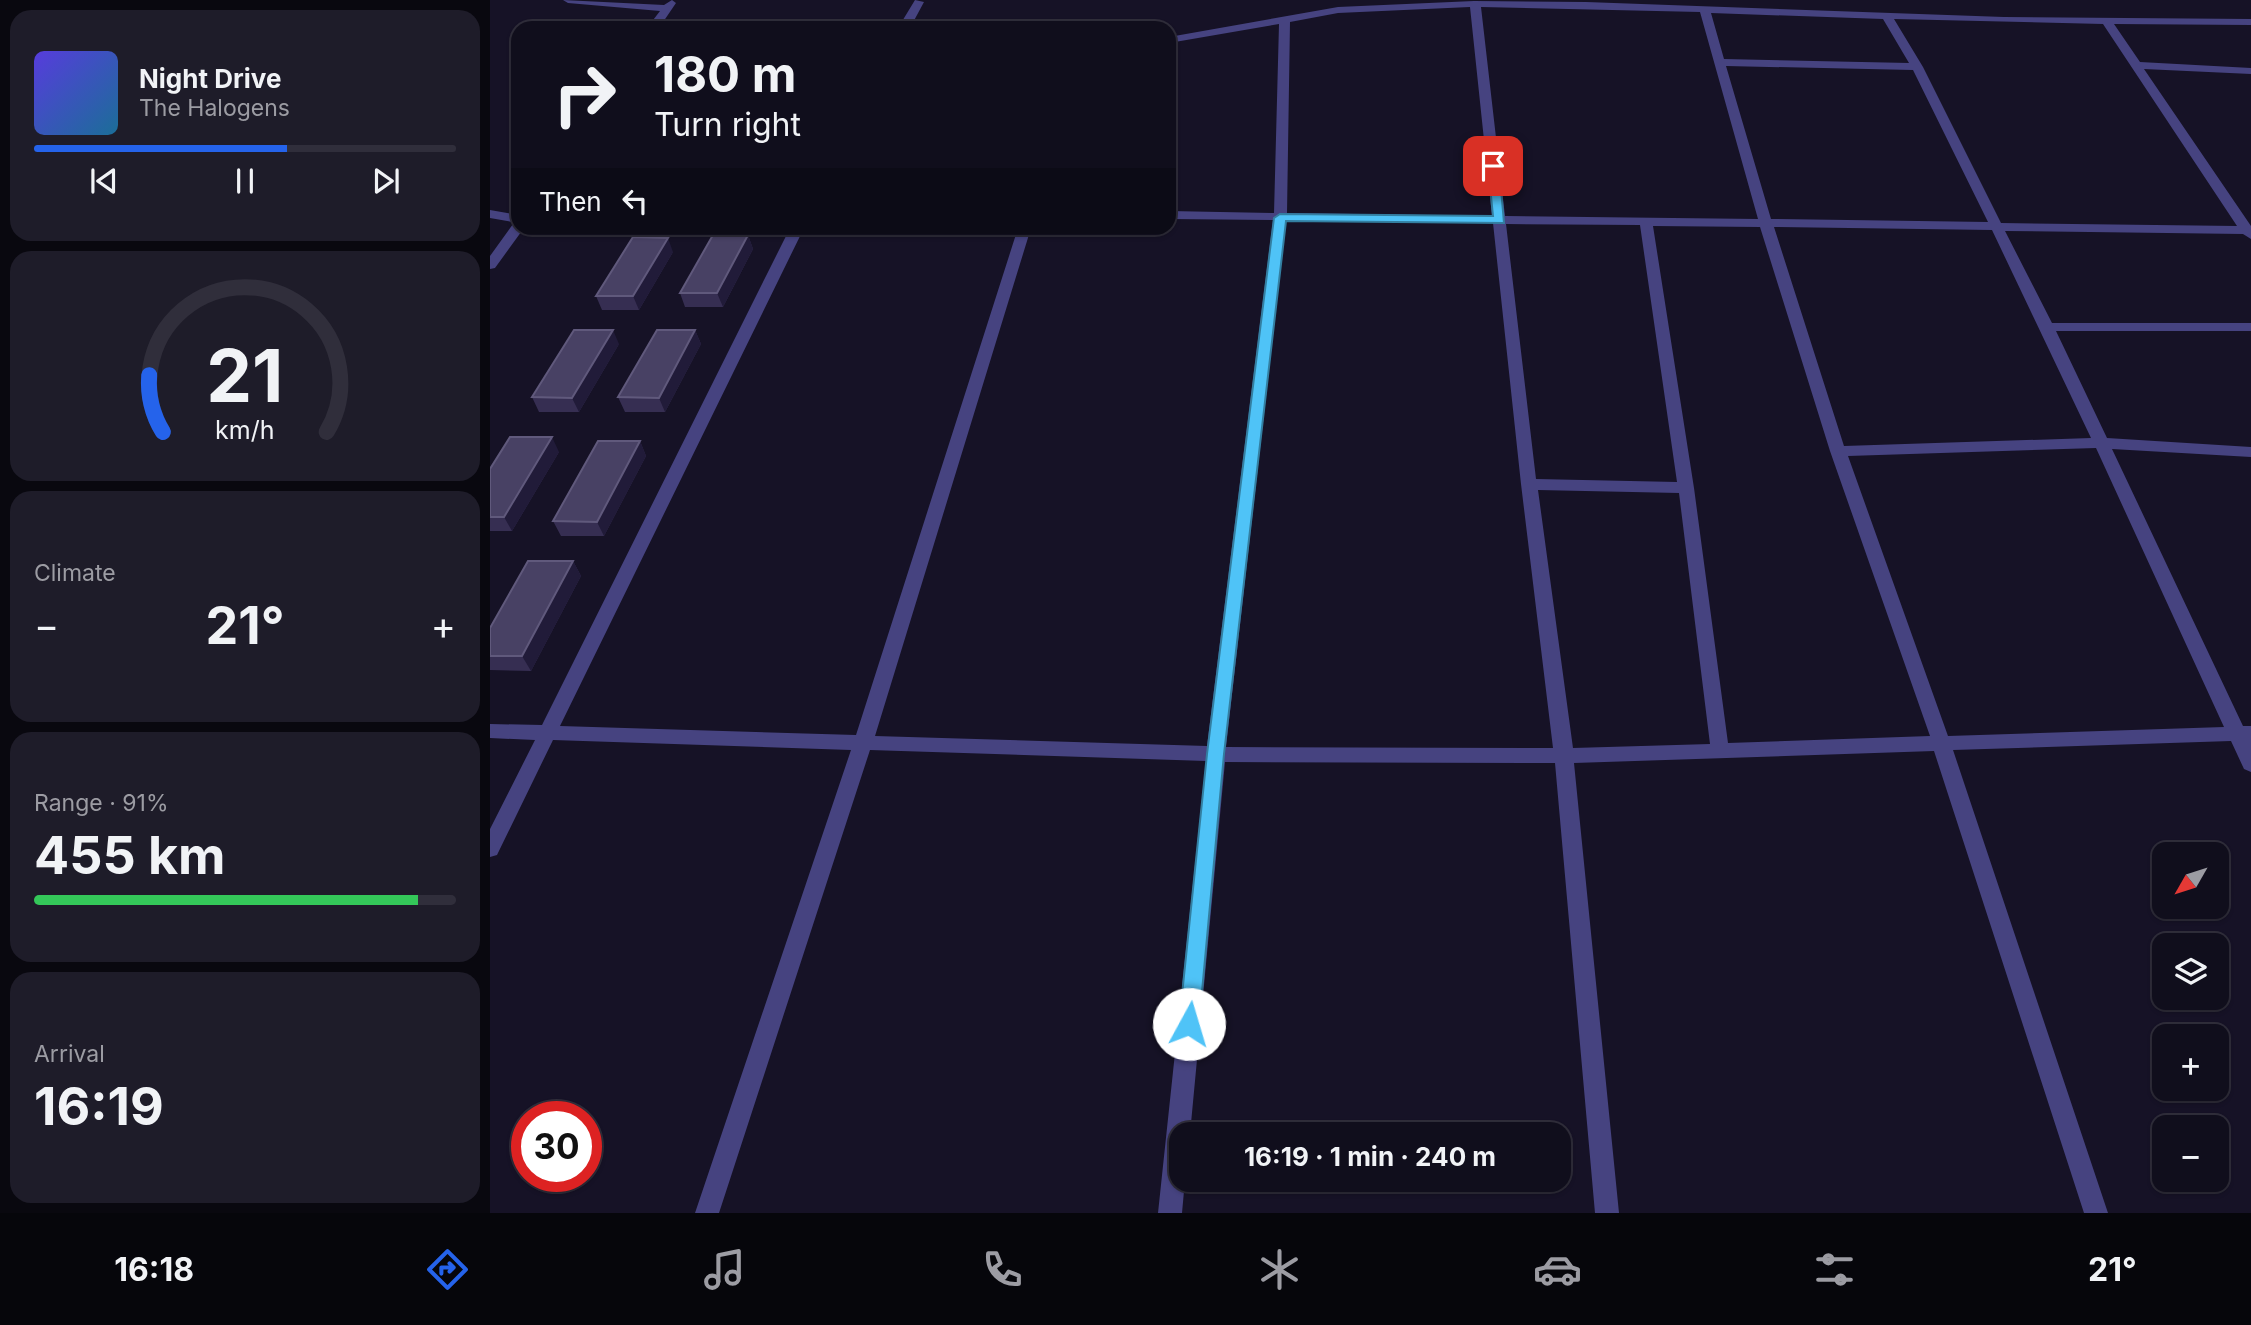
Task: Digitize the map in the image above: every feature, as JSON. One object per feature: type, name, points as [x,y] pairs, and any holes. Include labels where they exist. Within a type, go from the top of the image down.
[{"type":"street","points":[[568,0],[670,4]]},
{"type":"street","points":[[908,21],[919,2]]},
{"type":"street","points":[[1176,39],[1338,10],[1475,4],[1582,3],[1887,16],[2251,22]]},
{"type":"street","points":[[658,21],[670,4]]},
{"type":"street","points":[[1475,4],[1529,484],[1564,756],[1607,1213]]},
{"type":"street","points":[[1704,9],[1717,62],[1838,451],[1941,742],[2096,1213]]},
{"type":"street","points":[[1887,16],[1917,67],[2047,327],[2099,443],[2243,733],[2251,764]]},
{"type":"street","points":[[2106,20],[2250,232]]},
{"type":"street","points":[[1170,1213],[1216,754],[1280,218],[1285,21]]},
{"type":"street","points":[[1717,62],[1917,67]]},
{"type":"street","points":[[2137,65],[2251,71]]},
{"type":"street","points":[[490,214],[511,218]]},
{"type":"street","points":[[1176,215],[1646,223],[1995,225],[2250,232]]},
{"type":"street","points":[[1646,223],[1686,488],[1720,751]]},
{"type":"street","points":[[490,265],[512,235]]},
{"type":"street","points":[[490,849],[794,235]]},
{"type":"street","points":[[707,1213],[863,741],[1023,235]]},
{"type":"street","points":[[2047,327],[2251,327]]},
{"type":"street","points":[[1838,451],[2099,443],[2251,452]]},
{"type":"street","points":[[1529,484],[1686,488]]},
{"type":"street","points":[[490,731],[1216,754],[1564,756],[2243,733]]},
{"type":"building","points":[[713,235],[748,235],[717,293],[680,293]]},
{"type":"building","points":[[633,237],[668,238],[633,296],[596,296]]},
{"type":"building","points":[[574,330],[613,330],[572,398],[532,397]]},
{"type":"building","points":[[657,330],[695,330],[659,398],[618,397]]},
{"type":"building","points":[[510,437],[552,437],[504,517],[490,517],[490,469]]},
{"type":"building","points":[[598,441],[640,441],[597,522],[553,521]]},
{"type":"building","points":[[528,561],[573,561],[522,656],[490,656],[490,628]]},
{"type":"route","points":[[1189,1024],[1216,754],[1280,218],[1500,220],[1493,166]]}]
